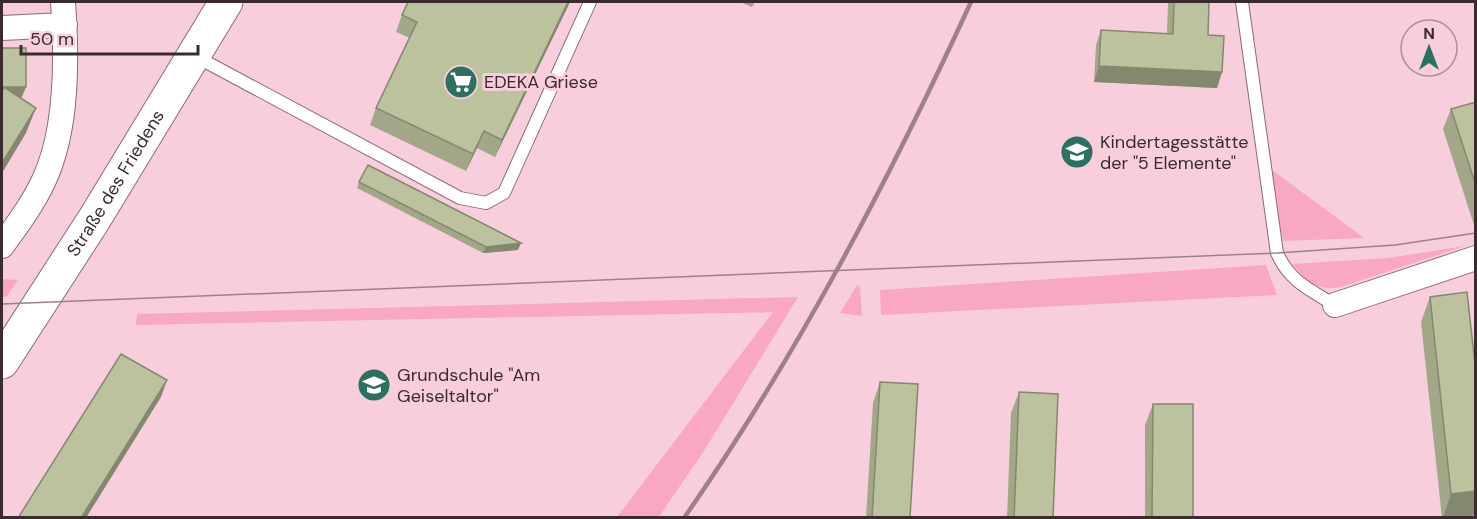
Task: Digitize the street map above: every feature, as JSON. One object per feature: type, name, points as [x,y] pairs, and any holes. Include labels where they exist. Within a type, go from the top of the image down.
[{"type":"street","name":"Straße des Friedens","points":[[2,362],[95,218],[226,2]]},
{"type":"street","points":[[2,28],[64,13],[64,95],[58,133],[45,179],[2,246]]},
{"type":"street","points":[[1335,305],[1476,258]]},
{"type":"lane","points":[[195,56],[460,198],[486,203],[504,193],[590,2]]},
{"type":"lane","points":[[1242,2],[1277,253],[1283,268],[1293,280],[1335,305]]},
{"type":"shaded area","points":[[1268,167],[1364,238],[1283,241]]},
{"type":"shaded area","points":[[1465,246],[1332,288],[1313,284],[1292,264],[1388,258]]},
{"type":"shaded area","points":[[1266,265],[1277,295],[881,315],[880,290]]},
{"type":"shaded area","points":[[2,279],[18,280],[6,297],[2,297]]},
{"type":"shaded area","points":[[857,285],[860,287],[862,316],[840,313]]},
{"type":"shaded area","points":[[798,297],[704,451],[658,518],[617,517],[773,312],[136,325],[137,314]]},
{"type":"building","name":"EDEKA Griese","points":[[408,2],[568,2],[502,140],[484,131],[473,154],[376,108],[417,22],[402,15]]},
{"type":"building","points":[[1174,2],[1209,2],[1208,35],[1224,36],[1222,72],[1099,66],[1101,30],[1173,34]]},
{"type":"building","points":[[2,48],[26,48],[26,87],[2,87]]},
{"type":"building","points":[[4,87],[36,108],[2,163],[2,92]]},
{"type":"building","points":[[1476,102],[1476,186],[1451,109]]},
{"type":"building","points":[[368,165],[521,243],[486,247],[359,182]]},
{"type":"building","points":[[1467,292],[1476,373],[1476,491],[1451,494],[1430,297]]},
{"type":"building","points":[[121,354],[167,380],[81,518],[18,518]]},
{"type":"building","points":[[880,382],[918,384],[910,518],[872,518]]},
{"type":"building","points":[[1019,392],[1058,394],[1053,518],[1014,518]]},
{"type":"building","points":[[1153,404],[1193,404],[1193,518],[1152,518]]},
{"type":"tram line","points":[[2,304],[1277,253],[1395,245],[1476,233]]},
{"type":"railway","points":[[684,518],[765,394],[839,266],[874,201],[971,2]]},
{"type":"place","name":"EDEKA Griese","points":[[461,82]]},
{"type":"place","name":"Kindertagesstätte der \"5 Elemente\"","points":[[1077,152]]},
{"type":"place","name":"Grundschule \"Am Geiseltaltor\"","points":[[374,385]]}]
